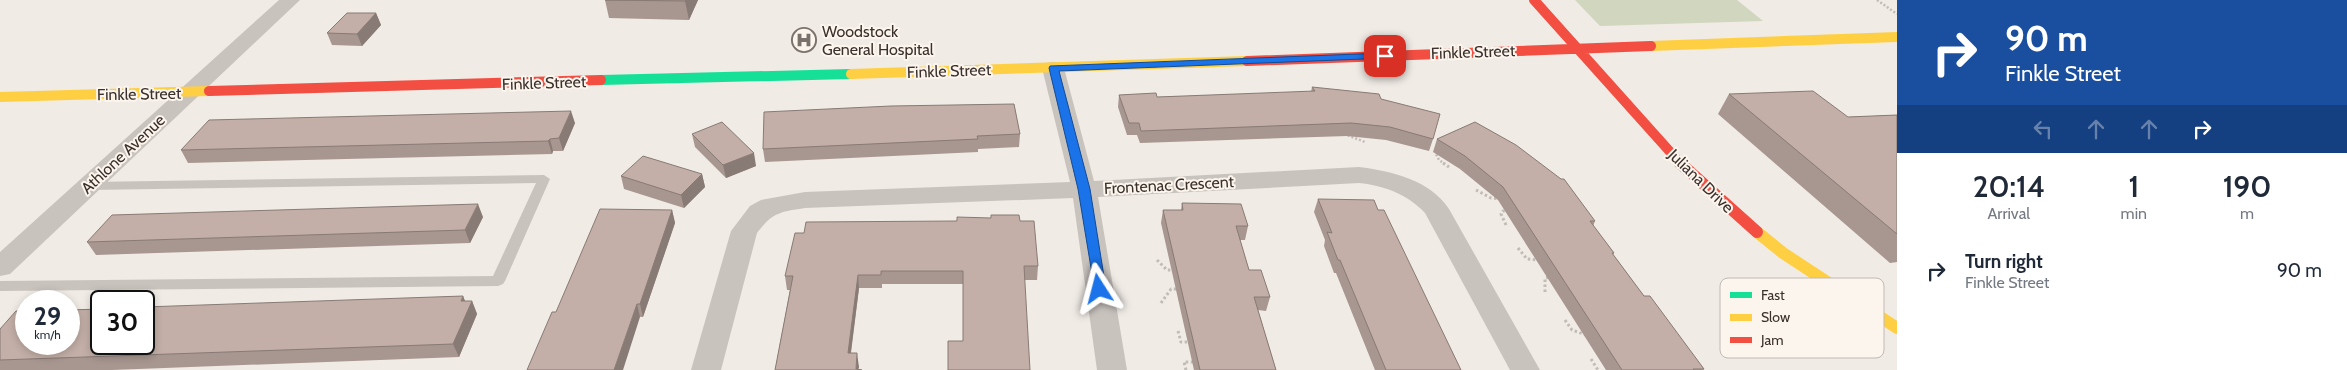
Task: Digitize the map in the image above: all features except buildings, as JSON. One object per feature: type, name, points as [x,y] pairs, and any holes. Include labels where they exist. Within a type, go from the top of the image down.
[{"type":"street","name":"Athlone Avenue","points":[[0,267],[290,0]]},
{"type":"street","name":"Juliana Drive","points":[[1534,0],[1682,165],[1727,207],[1783,253],[1821,278]]},
{"type":"street","name":"Finkle Street","points":[[0,97],[1053,68],[1897,37]]},
{"type":"street","points":[[1053,68],[1084,189],[1112,370]]},
{"type":"street","name":"Frontenac Crescent","points":[[706,370],[744,231],[759,212],[770,206],[805,200],[1084,189],[1360,175],[1378,176],[1405,185],[1428,199],[1436,209],[1525,370]]},
{"type":"street","name":"Juliana Drive","points":[[1884,319],[1897,328]]},
{"type":"lane","points":[[0,286],[498,281],[544,178],[89,186]]},
{"type":"path","points":[[1877,0],[1897,14]]},
{"type":"path","points":[[1341,129],[1350,138],[1365,142]]},
{"type":"path","points":[[1444,149],[1436,154],[1449,167]]},
{"type":"path","points":[[1476,190],[1491,198],[1505,199]]},
{"type":"path","points":[[1506,225],[1501,214],[1503,211],[1512,210]]},
{"type":"path","points":[[1518,248],[1527,258],[1541,260]]},
{"type":"path","points":[[1157,260],[1168,270],[1175,270]]},
{"type":"path","points":[[1545,292],[1545,278],[1551,277]]},
{"type":"path","points":[[1161,303],[1171,290],[1187,289]]},
{"type":"path","points":[[1565,320],[1572,330],[1591,336]]},
{"type":"path","points":[[1178,331],[1181,342],[1195,342]]},
{"type":"path","points":[[1591,359],[1598,370]]},
{"type":"path","points":[[1186,370],[1184,362],[1198,362]]},
{"type":"green space","points":[[1575,0],[1737,0],[1763,21],[1600,26]]},
{"type":"traffic: fast","points":[[601,80],[851,74]]},
{"type":"traffic: slow","points":[[1651,46],[1897,37]]},
{"type":"traffic: slow","points":[[851,74],[1247,61]]},
{"type":"traffic: slow","points":[[0,97],[209,91]]},
{"type":"traffic: slow","points":[[1757,232],[1783,253],[1821,278]]},
{"type":"traffic: slow","points":[[1884,319],[1897,328]]},
{"type":"traffic: jam","points":[[1534,0],[1682,165],[1757,232]]},
{"type":"traffic: jam","points":[[1247,61],[1651,46]]},
{"type":"traffic: jam","points":[[209,91],[601,80]]},
{"type":"place","name":"Woodstock General Hospital","points":[[804,40]]},
{"type":"route","points":[[1099,289],[1084,189],[1053,68],[1385,56]]}]
